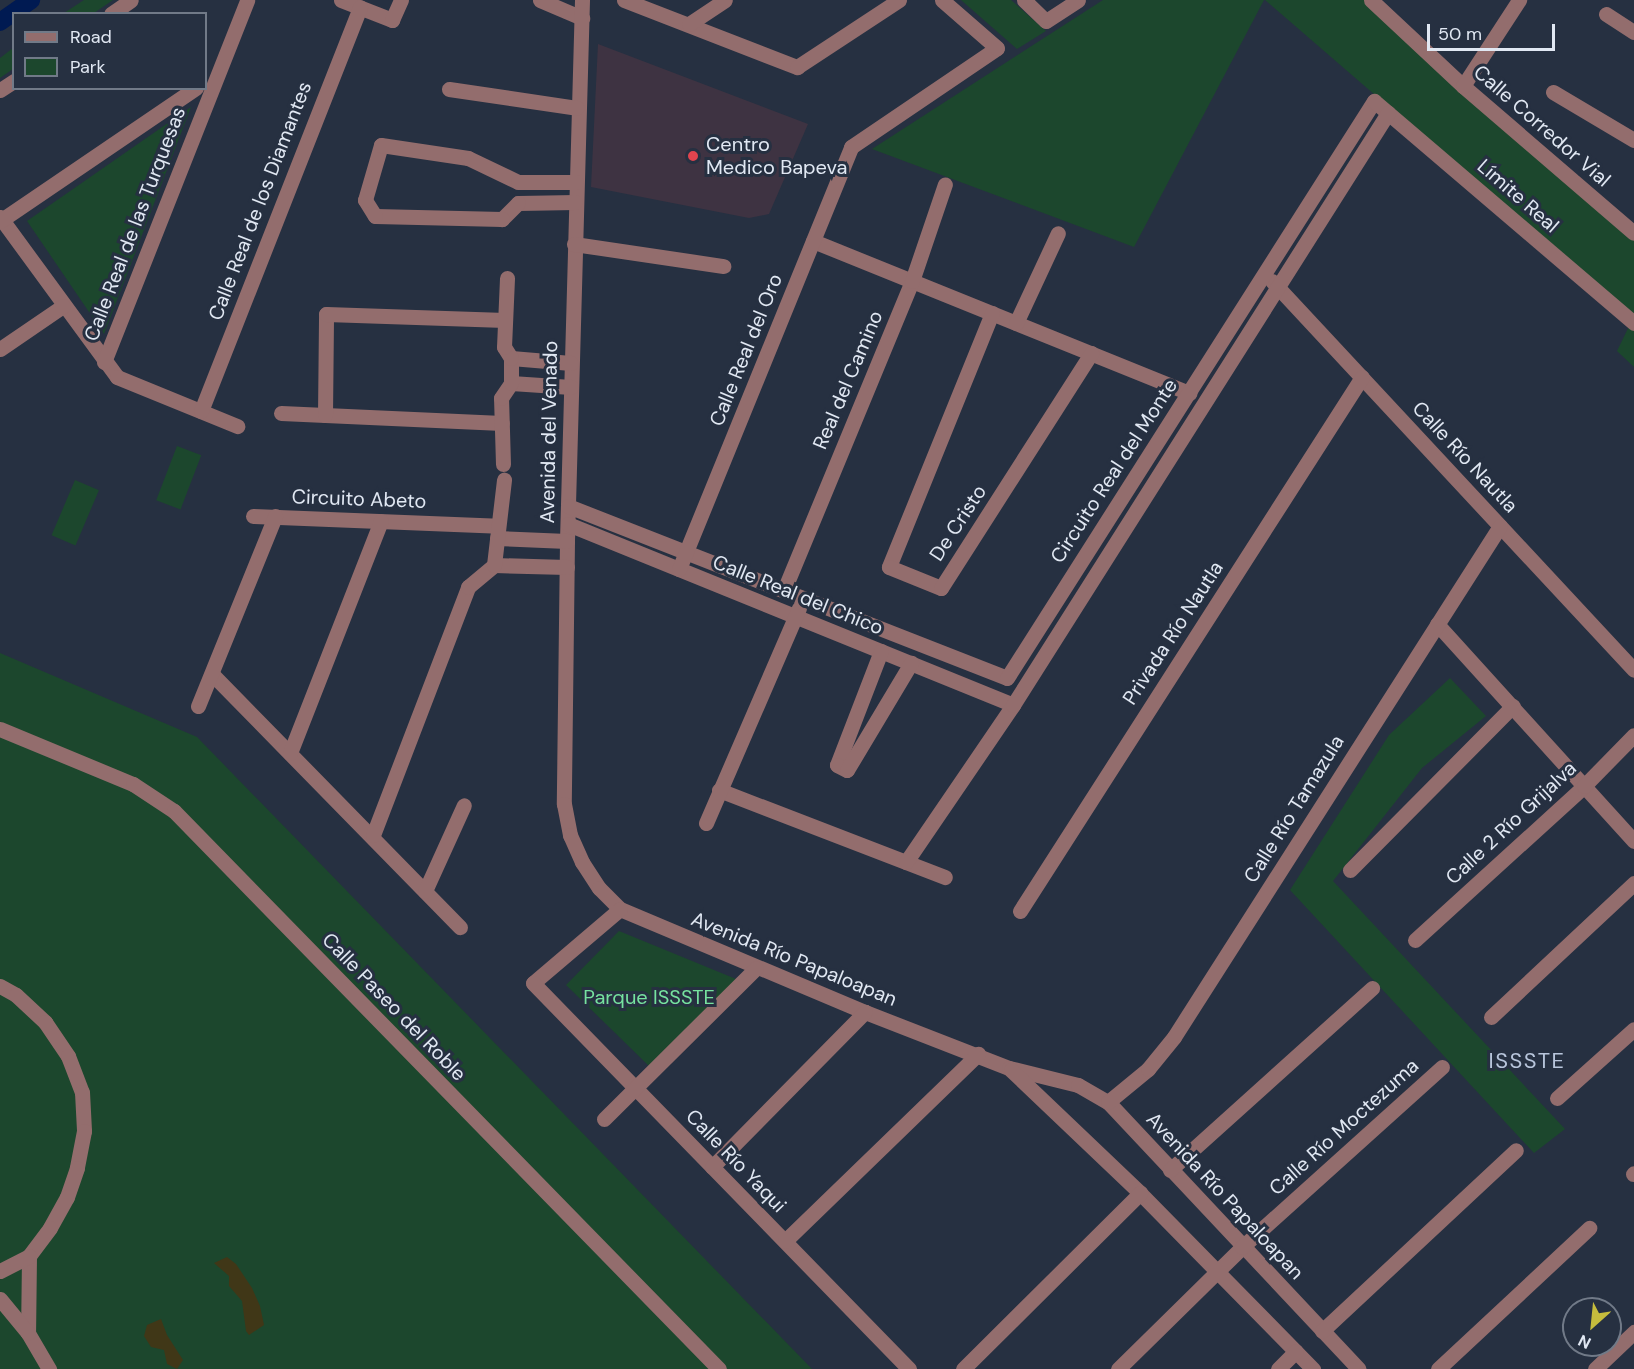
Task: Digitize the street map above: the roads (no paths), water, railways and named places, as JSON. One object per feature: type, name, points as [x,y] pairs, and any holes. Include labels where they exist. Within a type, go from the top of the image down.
[{"type":"street","points":[[114,12],[131,0]]},
{"type":"street","name":"Calle Real de las Turquesas","points":[[210,79],[247,0]]},
{"type":"street","points":[[341,0],[392,20],[401,0]]},
{"type":"street","points":[[540,0],[582,18]]},
{"type":"street","name":"Avenida del Venado","points":[[582,0],[577,108],[567,541],[564,804],[570,835],[582,862]]},
{"type":"street","points":[[624,0],[797,67],[899,0]]},
{"type":"street","points":[[689,24],[725,0]]},
{"type":"street","name":"Calle Real del Oro","points":[[679,569],[851,147],[998,48],[942,0]]},
{"type":"street","points":[[1024,0],[1046,21],[1078,0]]},
{"type":"street","name":"Calle Corredor Vial","points":[[1371,0],[1464,86],[1634,233]]},
{"type":"street","points":[[1464,86],[1520,0]]},
{"type":"street","name":"Calle Real de los Diamantes","points":[[201,411],[360,7]]},
{"type":"street","points":[[1606,14],[1634,32]]},
{"type":"street","points":[[449,89],[577,108]]},
{"type":"street","points":[[193,90],[1,219],[117,378],[237,426]]},
{"type":"street","name":"Calle Real de las Turquesas","points":[[104,362],[206,90]]},
{"type":"street","points":[[1553,92],[1634,140]]},
{"type":"street","name":"Límite Real","points":[[1374,101],[1634,323]]},
{"type":"street","name":"Circuito Real del Monte","points":[[568,506],[1007,678],[1374,101]]},
{"type":"street","name":"Circuito Real del Monte","points":[[906,862],[1012,705],[1388,113]]},
{"type":"street","points":[[575,202],[518,203],[502,219],[375,216],[365,200],[381,145],[468,158],[518,182],[576,182]]},
{"type":"street","points":[[518,182],[518,203]]},
{"type":"street","name":"Real del Camino","points":[[784,590],[912,281],[945,184]]},
{"type":"street","points":[[1016,323],[1058,233]]},
{"type":"street","points":[[813,241],[1189,393]]},
{"type":"street","points":[[574,244],[723,266]]},
{"type":"street","name":"Calle Río Nautla","points":[[1265,273],[1500,526],[1632,664]]},
{"type":"street","points":[[494,566],[503,472],[501,398],[511,383],[511,358],[504,347],[507,278]]},
{"type":"street","points":[[0,349],[63,306]]},
{"type":"street","points":[[325,415],[326,314],[505,320]]},
{"type":"street","name":"De Cristo","points":[[992,314],[889,567],[941,588],[1091,353]]},
{"type":"street","points":[[511,358],[572,363]]},
{"type":"street","name":"Privada Río Nautla","points":[[1020,911],[1362,377]]},
{"type":"street","points":[[511,383],[571,387]]},
{"type":"street","points":[[281,413],[502,423]]},
{"type":"street","points":[[253,516],[275,516]]},
{"type":"street","name":"Circuito Abeto","points":[[198,706],[213,675],[275,516],[381,521],[567,541]]},
{"type":"street","points":[[290,753],[381,521]]},
{"type":"street","name":"Calle Real del Chico","points":[[568,524],[1012,705]]},
{"type":"street","name":"Calle Río Tamazula","points":[[1108,1102],[1148,1069],[1174,1037],[1500,526]]},
{"type":"street","points":[[373,835],[468,587],[494,566],[567,567]]},
{"type":"street","points":[[706,823],[803,597]]},
{"type":"street","points":[[1437,624],[1634,841]]},
{"type":"street","points":[[881,651],[837,765],[847,770],[911,663]]},
{"type":"street","points":[[213,675],[373,835],[460,927]]},
{"type":"street","points":[[1350,870],[1513,706]]},
{"type":"street","name":"Calle Paseo del Roble","points":[[0,729],[133,784],[174,812],[719,1369]]},
{"type":"street","name":"Calle 2 Río Grijalva","points":[[1415,940],[1584,786],[1634,735]]},
{"type":"street","points":[[0,741],[17,736]]},
{"type":"street","points":[[719,790],[945,877]]},
{"type":"street","points":[[425,891],[464,805]]},
{"type":"street","name":"Avenida Río Papaloapan","points":[[582,862],[599,888],[620,909],[865,1012],[978,1054],[1009,1068],[1078,1085],[1108,1102],[1359,1369]]},
{"type":"street","points":[[1491,1017],[1634,883]]},
{"type":"street","name":"Calle Río Yaqui","points":[[620,909],[533,983],[909,1369]]},
{"type":"street","points":[[604,1119],[756,968]]},
{"type":"street","points":[[0,986],[16,995],[45,1022],[68,1056],[82,1092],[84,1131],[78,1168],[67,1197],[50,1228],[28,1256],[0,1271]]},
{"type":"street","points":[[1170,1170],[1372,988]]},
{"type":"street","points":[[712,1167],[865,1012]]},
{"type":"street","points":[[1557,1098],[1634,1029]]},
{"type":"street","points":[[785,1241],[978,1054]]},
{"type":"street","name":"Calle Río Moctezuma","points":[[1118,1369],[1217,1270],[1442,1067]]},
{"type":"street","name":"Avenida Río Papaloapan","points":[[1009,1068],[1140,1193],[1313,1369]]},
{"type":"street","points":[[1322,1330],[1516,1150]]},
{"type":"street","points":[[963,1369],[1140,1193]]},
{"type":"street","points":[[1438,1369],[1589,1228]]},
{"type":"street","points":[[28,1256],[28,1333]]},
{"type":"street","points":[[0,1299],[28,1333],[49,1369]]},
{"type":"street","points":[[1594,1369],[1633,1335]]},
{"type":"street","points":[[1278,1369],[1296,1351]]},
{"type":"waterway","points":[[14,12],[31,0]]},
{"type":"waterway","points":[[0,22],[12,13]]},
{"type":"place","name":"Centro Medico Bapeva","points":[[693,156]]},
{"type":"district","name":"ISSSTE","points":[[1527,1061]]},
{"type":"park label","name":"Parque ISSSTE","points":[[649,997]]}]
